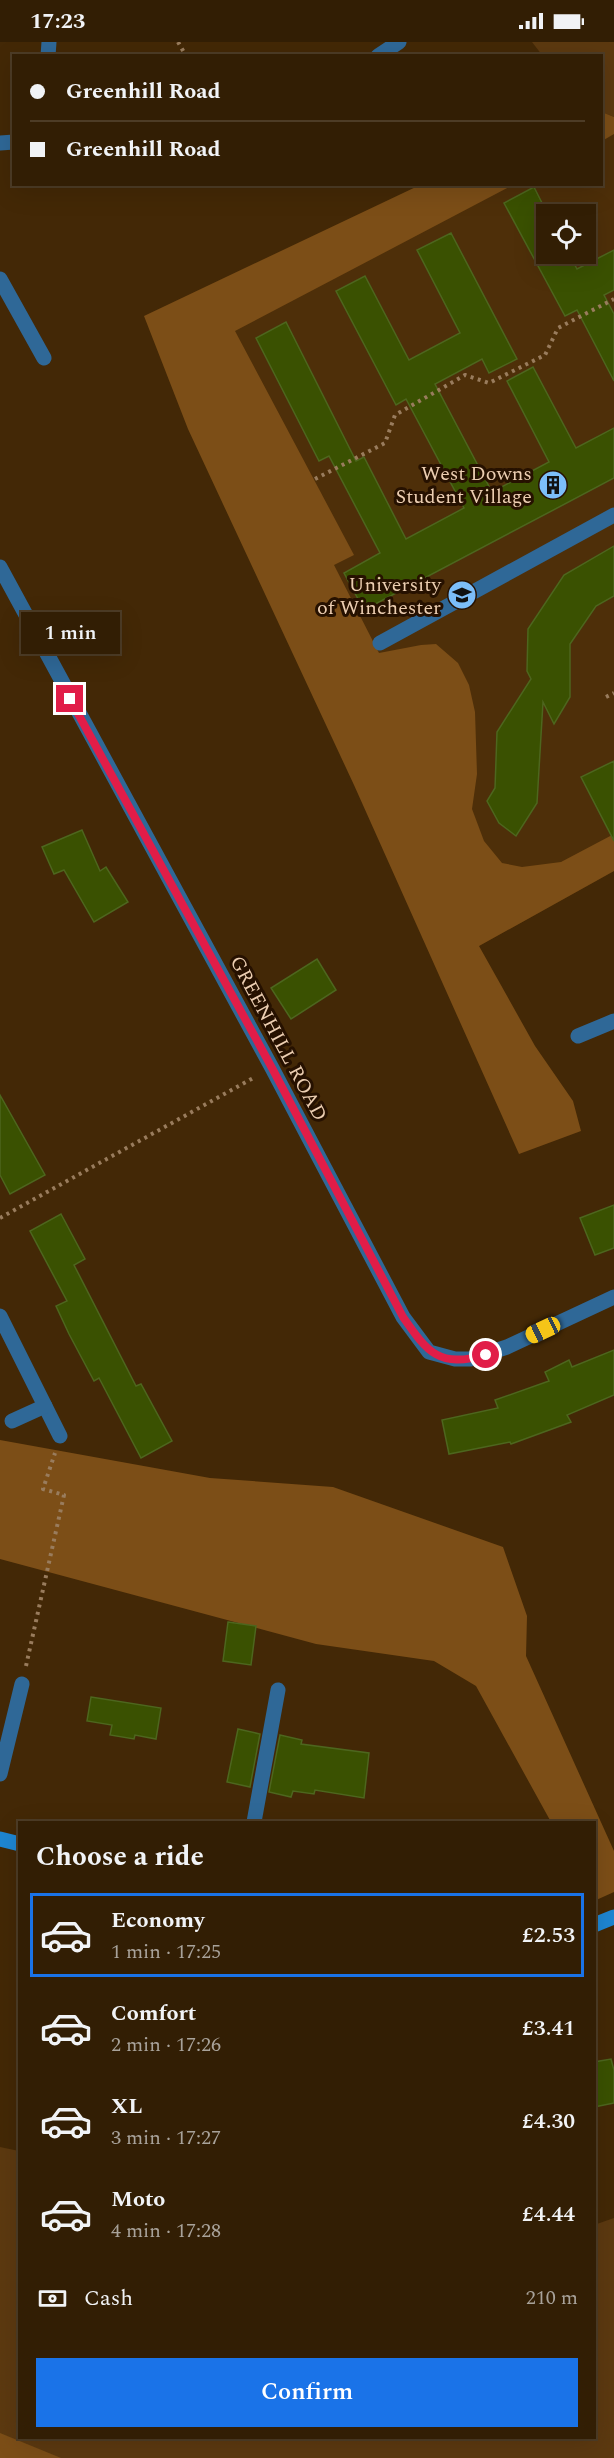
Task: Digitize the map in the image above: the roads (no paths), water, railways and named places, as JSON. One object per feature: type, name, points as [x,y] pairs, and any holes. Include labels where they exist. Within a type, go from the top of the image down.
[{"type":"main road","points":[[0,1839],[18,1844]]},
{"type":"main road","points":[[596,1924],[614,1917]]},
{"type":"street","points":[[381,53],[399,42]]},
{"type":"street","points":[[0,279],[44,357]]},
{"type":"street","points":[[380,643],[614,515]]},
{"type":"street","name":"GREENHILL ROAD","points":[[0,567],[272,1068],[403,1317],[429,1352],[455,1359],[470,1359],[486,1355],[614,1297]]},
{"type":"street","points":[[578,1036],[614,1021]]},
{"type":"street","points":[[0,1316],[60,1436]]},
{"type":"street","points":[[12,1421],[45,1407]]},
{"type":"street","points":[[0,1774],[22,1684]]},
{"type":"street","points":[[254,1821],[278,1690]]},
{"type":"place","name":"West Downs Student Village","points":[[553,485]]},
{"type":"place","name":"University of Winchester","points":[[462,595]]}]
